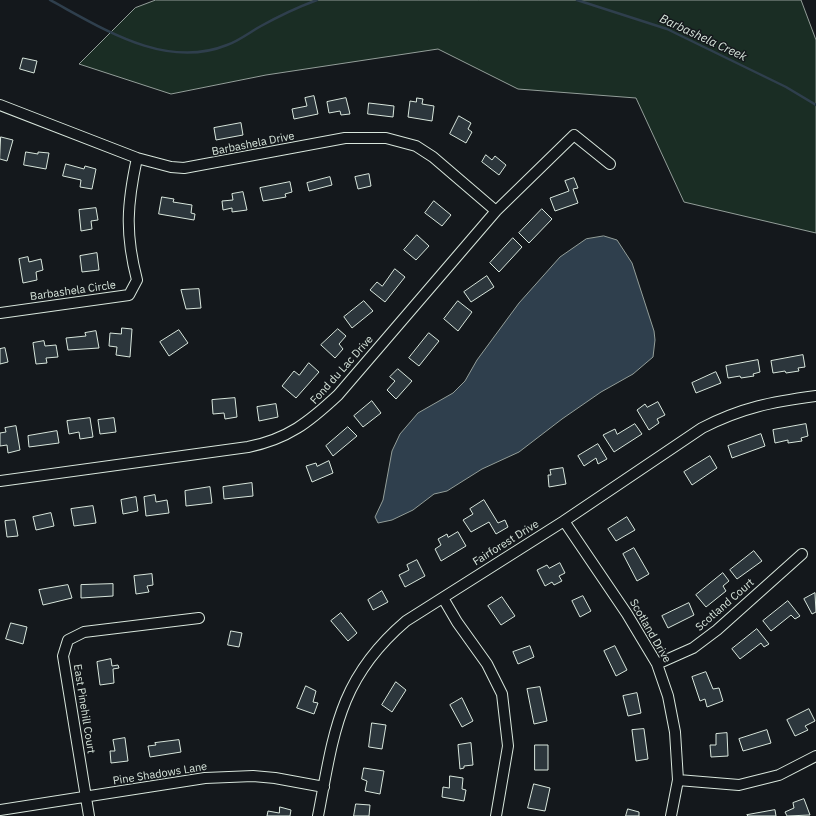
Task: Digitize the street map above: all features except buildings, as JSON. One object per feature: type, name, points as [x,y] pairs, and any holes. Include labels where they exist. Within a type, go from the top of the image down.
[{"type":"street","name":"Barbashela Drive","points":[[0,105],[137,158],[171,167],[184,168],[345,138],[386,138],[416,146],[433,157],[496,211]]},
{"type":"street","name":"Fond du Lac Drive","points":[[0,481],[248,447],[274,440],[293,432],[312,419],[338,395],[496,211],[574,135],[610,164]]},
{"type":"street","name":"Barbashela Circle","points":[[0,313],[129,295],[137,280],[130,254],[128,212],[137,158]]},
{"type":"street","name":"Fairforest Drive","points":[[318,816],[340,716],[356,678],[371,656],[389,636],[406,621],[564,521],[702,428],[726,416],[765,403],[816,396]]},
{"type":"street","name":"Scotland Drive","points":[[564,521],[627,614],[657,664],[668,696],[675,732],[678,780],[671,816]]},
{"type":"street","name":"Scotland Court","points":[[657,664],[693,648],[717,630],[802,554]]},
{"type":"street","points":[[443,598],[457,622],[488,664],[502,694],[506,718],[508,746],[496,816]]},
{"type":"street","name":"East Pinehill Court","points":[[89,816],[63,656],[68,640],[84,632],[199,618]]},
{"type":"street","points":[[678,780],[739,785],[778,775],[816,756]]},
{"type":"street","name":"Pine Shadows Lane","points":[[0,810],[205,778],[232,776],[275,778],[324,787]]},
{"type":"green space","points":[[156,0],[801,0],[816,40],[816,233],[684,202],[636,98],[518,89],[438,49],[266,75],[171,94],[79,64],[135,8]]},
{"type":"water","points":[[604,236],[617,240],[632,263],[654,331],[655,340],[653,357],[633,374],[601,392],[562,419],[519,452],[482,469],[447,491],[434,494],[413,510],[392,520],[378,523],[375,517],[383,500],[392,451],[400,434],[418,413],[453,393],[465,381],[477,360],[519,303],[560,257],[586,239]]},
{"type":"waterway","name":"Barbashela Creek","points":[[50,0],[113,33],[135,42],[157,49],[180,52],[204,51],[227,45],[282,15],[317,0]]},
{"type":"waterway","name":"Barbashela Creek","points":[[577,0],[667,29],[786,87],[816,105]]}]
